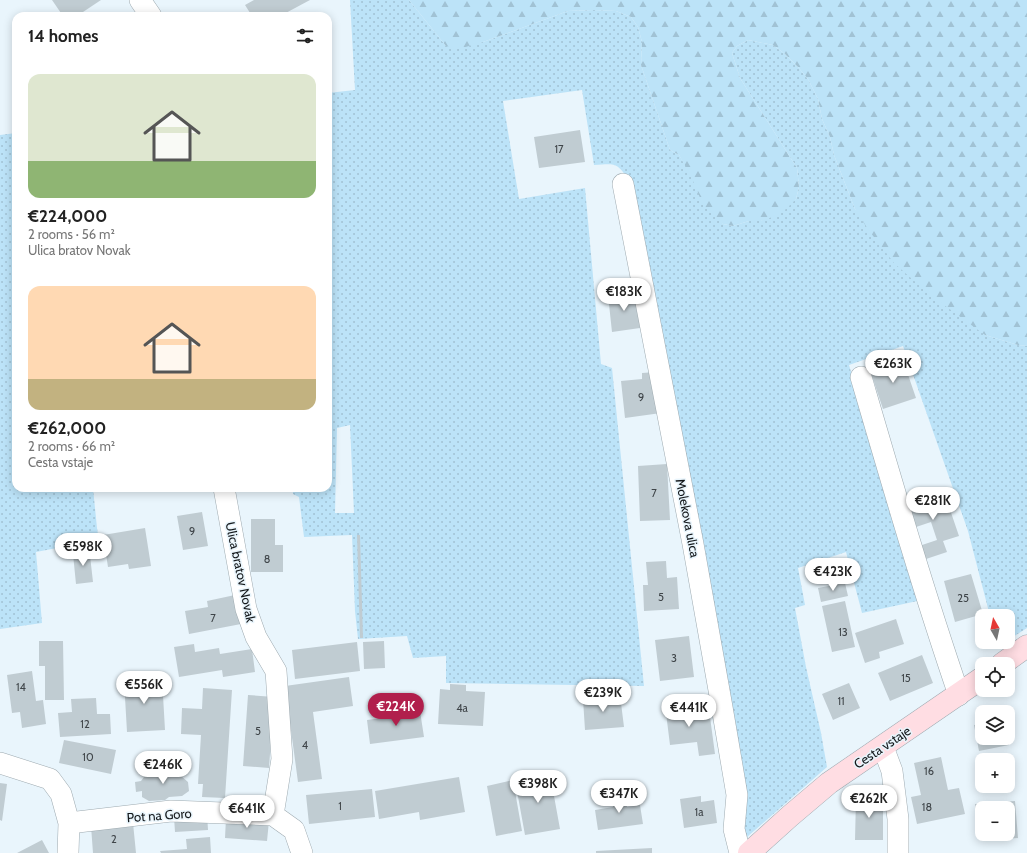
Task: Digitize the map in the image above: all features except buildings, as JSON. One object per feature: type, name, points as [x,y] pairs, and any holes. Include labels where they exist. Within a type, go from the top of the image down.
[{"type":"main road","points":[[1012,657],[1027,646]]},
{"type":"main road","name":"Cesta vstaje","points":[[749,853],[829,783],[975,683]]},
{"type":"street","points":[[140,0],[148,12]]},
{"type":"street","name":"Molekova ulica","points":[[623,184],[693,544],[715,668],[737,795],[734,829],[740,853]]},
{"type":"street","points":[[861,377],[907,535],[959,695]]},
{"type":"street","name":"Ulica bratov Novak","points":[[225,492],[246,609],[256,637],[276,671],[282,759],[274,815]]},
{"type":"street","points":[[883,746],[892,771],[898,819],[898,853]]},
{"type":"street","points":[[0,763],[50,779],[61,794],[69,823],[68,853]]},
{"type":"street","name":"Pot na Goro","points":[[69,823],[171,811],[274,815]]},
{"type":"street","points":[[274,815],[294,830],[302,853]]},
{"type":"green space","points":[[350,0],[409,0],[446,46],[483,42],[568,11],[616,11],[631,17],[638,27],[642,42],[641,65],[670,150],[679,155],[723,224],[733,226],[749,221],[761,221],[796,199],[799,187],[797,168],[740,78],[732,53],[737,46],[748,40],[773,45],[785,54],[808,79],[818,99],[822,119],[830,137],[834,155],[855,209],[985,335],[1018,345],[1027,346],[1027,628],[1015,636],[1015,609],[988,609],[968,531],[903,346],[849,365],[922,600],[862,613],[846,552],[798,568],[805,605],[795,608],[827,767],[747,837],[742,829],[627,178],[617,166],[610,164],[594,165],[582,90],[503,101],[519,199],[585,188],[601,364],[612,368],[644,686],[446,683],[446,656],[413,658],[407,636],[358,639],[355,611],[352,535],[304,537],[299,497],[293,494],[293,492],[332,492],[332,93],[355,90]],"holes":[[[350,425],[354,513],[335,513],[337,428]]]},
{"type":"green space","points":[[409,0],[1027,0],[1027,346],[1018,345],[985,335],[929,294],[894,263],[867,228],[855,209],[834,155],[830,137],[822,119],[818,99],[808,79],[785,54],[773,45],[748,40],[737,46],[732,53],[740,78],[797,168],[799,187],[796,199],[786,209],[775,216],[761,221],[749,221],[733,226],[723,224],[703,205],[691,176],[679,155],[670,150],[641,65],[642,42],[638,27],[631,17],[616,11],[568,11],[483,42],[462,48],[453,48],[446,46]]},
{"type":"green space","points":[[12,134],[12,492],[93,492],[99,540],[36,552],[42,623],[0,629],[0,135]]}]
